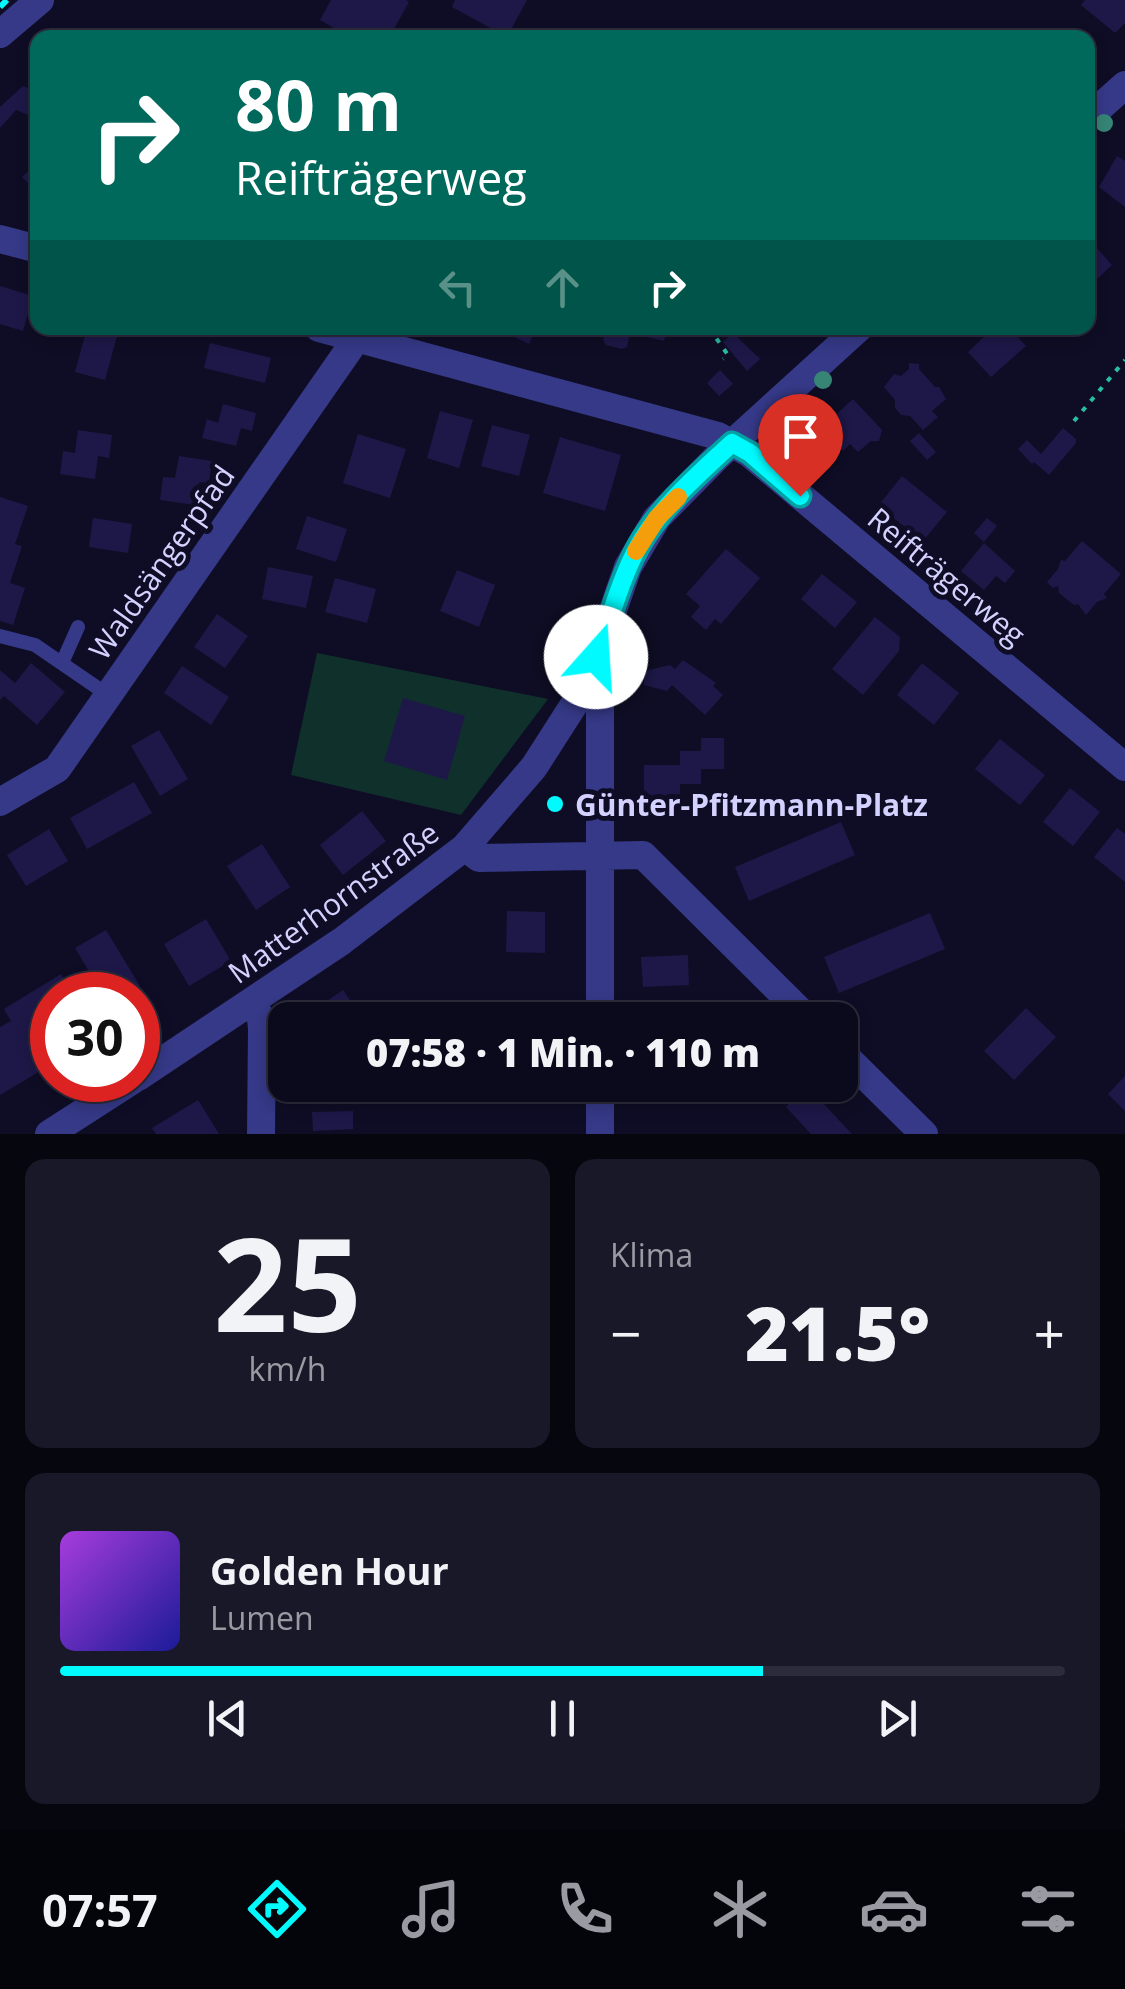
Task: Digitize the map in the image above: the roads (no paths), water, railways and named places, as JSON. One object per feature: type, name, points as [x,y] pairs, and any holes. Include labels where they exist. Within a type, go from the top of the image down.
[{"type":"street","points":[[0,34],[40,0]]},
{"type":"street","points":[[1095,114],[1121,97]]},
{"type":"street","points":[[0,239],[30,248]]},
{"type":"street","name":"Reifträgerweg","points":[[346,335],[732,443],[750,453],[1125,767]]},
{"type":"street","name":"Matterhornstraße","points":[[160,1062],[374,918],[465,847],[534,766],[588,678],[628,567],[657,518],[732,443],[851,335]]},
{"type":"street","name":"Waldsängerpfad","points":[[0,802],[56,769],[357,338]]},
{"type":"street","points":[[588,678],[600,688],[600,1002]]},
{"type":"street","points":[[465,847],[479,858],[643,855],[791,1002]]},
{"type":"street","points":[[252,1003],[262,1029],[261,1134]]},
{"type":"street","points":[[858,1069],[924,1134]]},
{"type":"street","name":"Matterhornstraße","points":[[49,1134],[98,1102]]},
{"type":"street","points":[[600,1102],[600,1134]]},
{"type":"lane","points":[[62,662],[78,627]]},
{"type":"lane","points":[[0,636],[35,645],[108,695]]},
{"type":"railway","points":[[0,7],[7,0]]},
{"type":"place","name":"Günter-Pfitzmann-Platz","points":[[555,804]]}]
